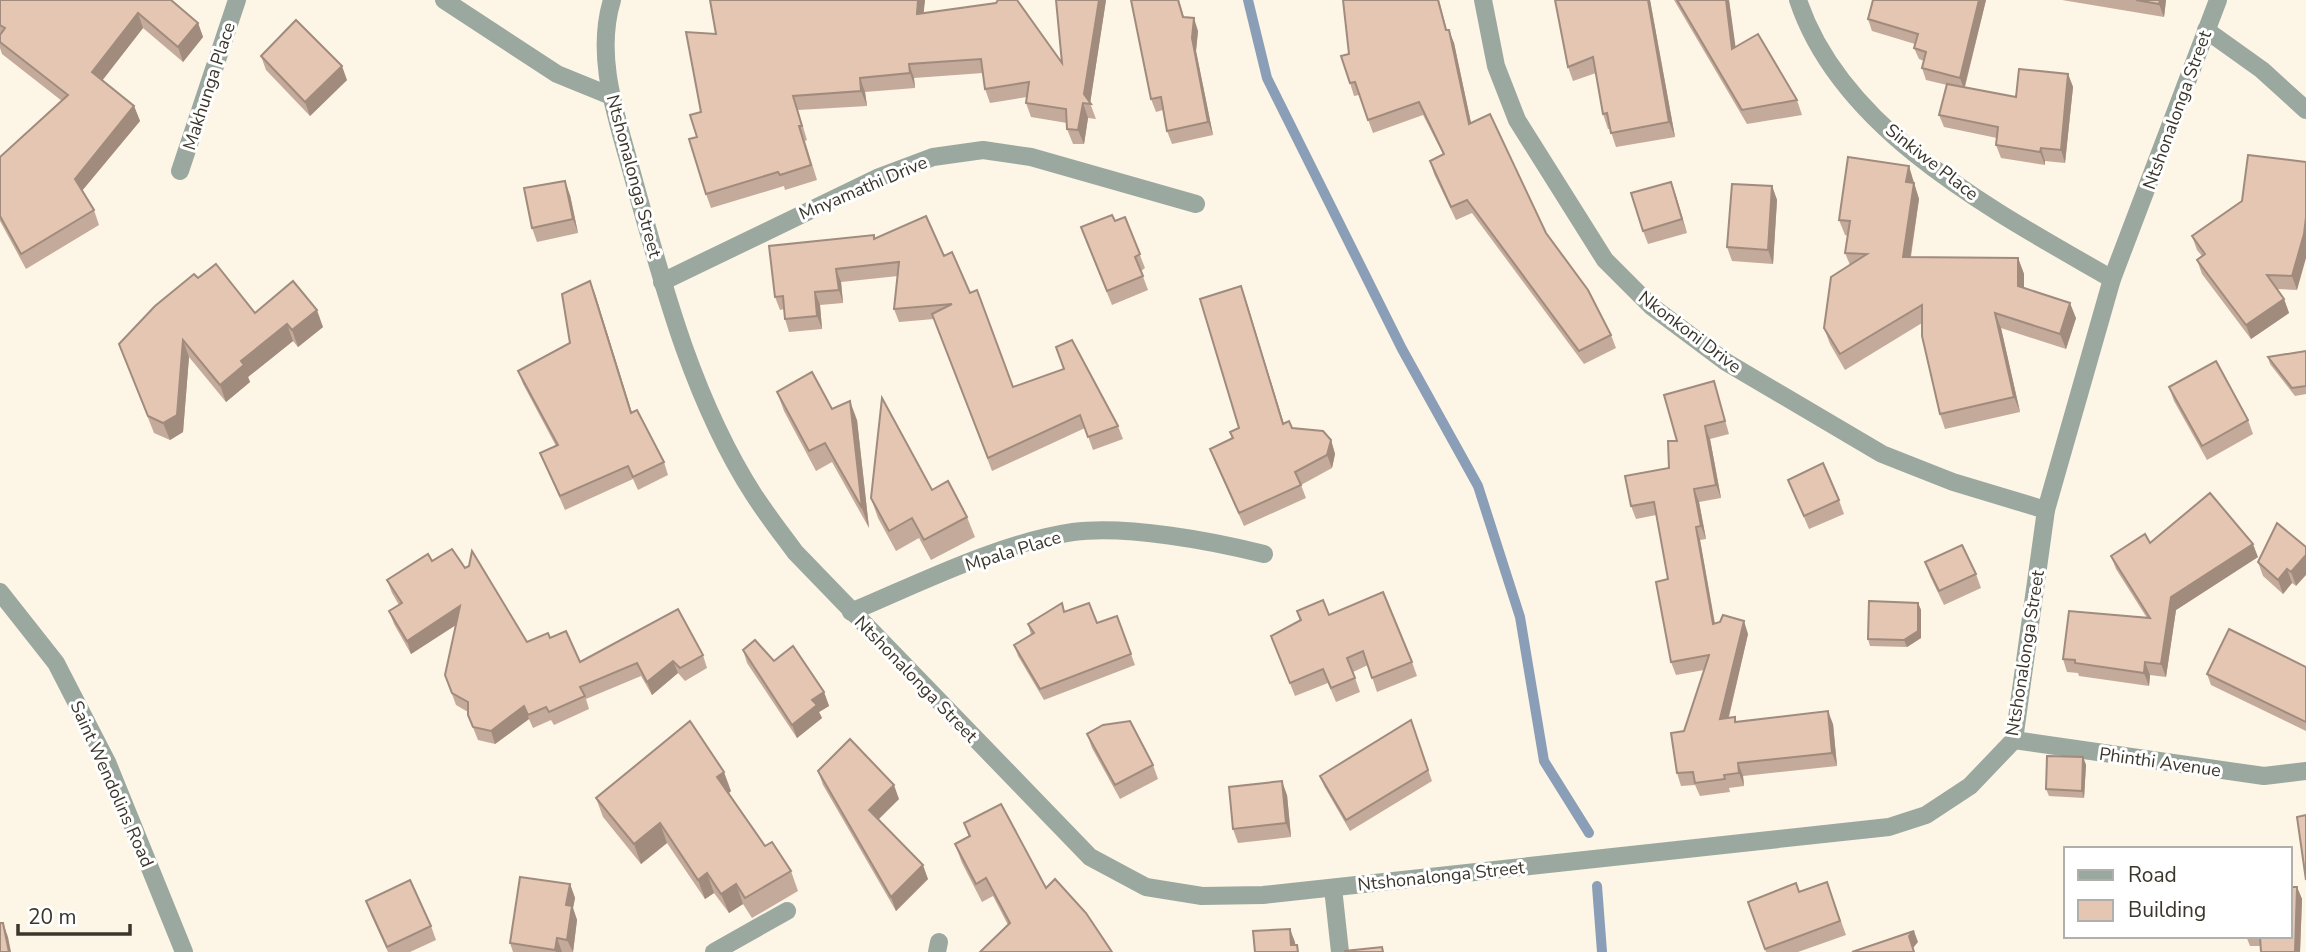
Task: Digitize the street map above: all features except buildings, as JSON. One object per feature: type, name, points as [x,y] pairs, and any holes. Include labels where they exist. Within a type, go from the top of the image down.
[{"type":"street","name":"Makhunga Place","points":[[180,171],[237,0]]},
{"type":"street","points":[[444,0],[557,74],[611,96]]},
{"type":"street","name":"Ntshonalonga Street","points":[[612,0],[605,50],[611,96],[662,282],[695,374],[722,435],[754,494],[795,552],[1090,857],[1146,887],[1202,896],[1263,895],[1333,888],[1889,827],[1926,815],[1970,786],[2014,740],[2046,510],[2112,279],[2218,0]]},
{"type":"street","name":"Nkonkoni Drive","points":[[1483,0],[1496,66],[1517,120],[1605,260],[1651,306],[1726,362],[1882,454],[1953,482],[2046,510]]},
{"type":"street","name":"Sinkiwe Place","points":[[1798,0],[1803,15],[1840,78],[1878,120],[1918,155],[2002,216],[2112,279]]},
{"type":"street","points":[[2206,30],[2262,70],[2306,110]]},
{"type":"street","name":"Mnyamathi Drive","points":[[662,282],[877,178],[933,158],[983,150],[1031,157],[1196,204]]},
{"type":"street","name":"Mpala Place","points":[[851,612],[1020,545],[1074,532],[1126,532],[1264,554]]},
{"type":"street","name":"Saint Wendolins Road","points":[[0,592],[63,676],[107,762],[184,952]]},
{"type":"street","name":"Phinthi Avenue","points":[[2014,740],[2264,776],[2306,771]]},
{"type":"street","points":[[1333,888],[1339,952]]},
{"type":"street","points":[[714,952],[787,911]]},
{"type":"waterway","points":[[1248,0],[1267,78],[1402,349],[1478,486],[1520,617],[1544,761],[1589,833]]},
{"type":"waterway","points":[[1597,886],[1602,952]]}]
